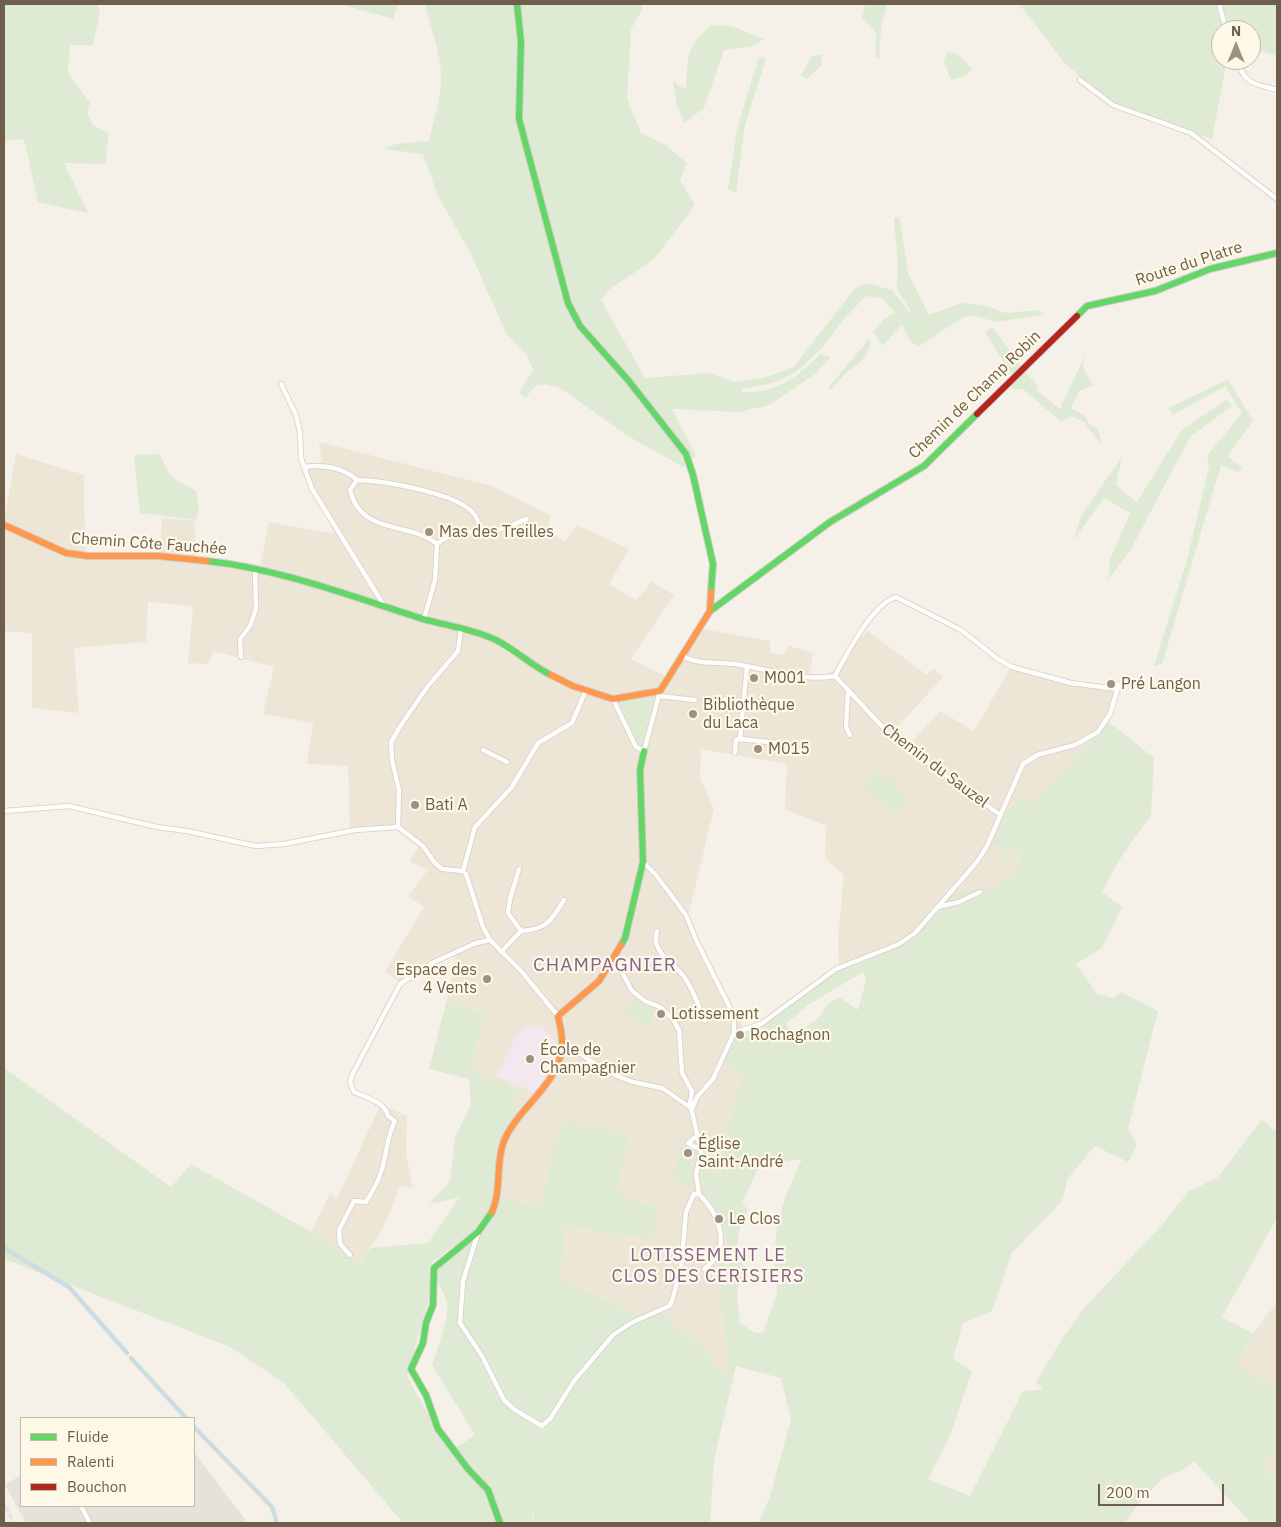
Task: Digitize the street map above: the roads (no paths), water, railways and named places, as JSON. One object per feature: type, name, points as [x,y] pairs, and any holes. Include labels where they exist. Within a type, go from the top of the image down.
[{"type":"street","points":[[517,4],[521,42],[519,119],[563,289],[572,313],[580,326],[628,380],[676,441],[690,463],[713,564],[710,611],[665,680],[640,764],[643,862],[625,938],[599,981],[558,1016]]},
{"type":"street","points":[[1219,4],[1223,20]]},
{"type":"street","points":[[1241,70],[1249,82],[1277,90]]},
{"type":"street","points":[[1080,80],[1113,105],[1191,133],[1277,199]]},
{"type":"street","name":"Route du Platre","points":[[1109,301],[1154,292],[1210,269],[1277,253]]},
{"type":"street","name":"Chemin de Champ Robin","points":[[710,611],[830,522],[924,466],[1071,320],[1087,306],[1109,301]]},
{"type":"street","points":[[281,384],[296,415],[304,467],[312,489],[383,604]]},
{"type":"street","points":[[304,467],[328,466],[351,475],[357,480],[415,488],[460,503],[478,519],[478,530]]},
{"type":"street","points":[[357,480],[350,490],[351,495],[356,504],[370,519],[380,525],[428,536],[437,544],[437,568],[424,619]]},
{"type":"street","points":[[437,544],[461,531],[501,529],[527,519]]},
{"type":"street","name":"Chemin Côte Fauchée","points":[[4,525],[66,553],[88,556],[158,556],[218,562],[383,604],[424,619],[498,641],[541,670],[586,690],[613,699]]},
{"type":"street","points":[[241,657],[240,639],[250,626],[256,609],[255,570]]},
{"type":"street","points":[[682,656],[690,660],[747,666],[812,678],[835,676],[862,631],[888,601],[896,597],[960,630],[1012,667],[1071,683],[1118,686],[1110,714],[1098,732],[1076,745],[1037,754],[1023,764],[999,814],[994,831],[981,855],[908,938],[842,966],[761,1024],[734,1033]]},
{"type":"street","points":[[398,827],[399,790],[392,760],[391,742],[400,725],[428,686],[458,651],[461,629]]},
{"type":"street","points":[[735,753],[736,740],[740,738],[747,666]]},
{"type":"street","name":"Chemin du Sauzel","points":[[835,676],[891,736],[999,814]]},
{"type":"street","points":[[848,689],[846,727],[850,735]]},
{"type":"street","points":[[463,871],[475,827],[512,787],[538,743],[572,723],[586,690]]},
{"type":"street","points":[[644,751],[636,747],[613,699],[660,693],[695,700]]},
{"type":"street","points":[[716,699],[770,704]]},
{"type":"street","points":[[740,738],[778,743]]},
{"type":"street","points":[[483,750],[507,762]]},
{"type":"street","points":[[4,811],[69,806],[157,827],[187,831],[256,846],[284,844],[355,830],[398,827],[423,846],[434,862],[442,868],[463,871],[466,874],[483,927],[490,940],[522,972],[558,1016],[562,1040],[562,1049],[550,1076],[505,1138],[500,1154],[496,1203],[490,1217],[478,1232],[434,1268],[433,1305],[426,1323],[423,1343],[411,1369],[426,1396],[438,1429],[468,1469],[488,1490],[500,1523]]},
{"type":"street","points":[[643,862],[656,875],[686,915],[697,942],[734,1014],[734,1033],[711,1082],[697,1097],[692,1108]]},
{"type":"street","points":[[519,869],[508,913],[521,931]]},
{"type":"street","points":[[936,907],[959,902],[980,892]]},
{"type":"street","points":[[501,952],[521,931],[531,931],[546,926],[564,900]]},
{"type":"street","points":[[657,931],[655,939],[659,948],[668,962],[685,978],[705,1021]]},
{"type":"street","points":[[350,1256],[340,1244],[339,1230],[345,1221],[350,1205],[354,1201],[366,1202],[375,1187],[381,1173],[389,1133],[395,1121],[388,1116],[386,1109],[354,1092],[350,1082],[397,988],[434,962],[476,943],[490,940]]},
{"type":"street","points":[[614,957],[632,991],[645,1001],[660,1007],[672,1018],[679,1030],[682,1073],[691,1087],[690,1102],[701,1152],[696,1174],[699,1194],[719,1226],[722,1239],[721,1247],[712,1263],[704,1269]]},
{"type":"street","points":[[562,1040],[589,1060],[617,1076],[633,1082],[662,1088],[692,1108]]},
{"type":"street","points":[[692,1094],[697,1097]]},
{"type":"street","points":[[698,1135],[688,1143],[697,1148],[700,1147]]},
{"type":"street","points":[[478,1232],[463,1280],[460,1323],[482,1356],[504,1400],[515,1410],[542,1426],[550,1418],[574,1381],[613,1334],[631,1323],[670,1306],[681,1268],[686,1212],[694,1194],[699,1194]]},
{"type":"street","points":[[81,1507],[90,1523]]},
{"type":"waterway","points":[[4,1248],[69,1287],[127,1353]]},
{"type":"waterway","points":[[131,1358],[185,1417]]},
{"type":"waterway","points":[[195,1428],[272,1507],[277,1523]]},
{"type":"railway","points":[[4,1504],[14,1523]]},
{"type":"place","name":"Mas des Treilles","points":[[429,532]]},
{"type":"place","name":"M001","points":[[754,678]]},
{"type":"place","name":"Pré Langon","points":[[1111,684]]},
{"type":"place","name":"Bibliothèque du Laca","points":[[693,714]]},
{"type":"place","name":"M015","points":[[758,749]]},
{"type":"place","name":"Bati A","points":[[415,805]]},
{"type":"place","name":"Espace des 4 Vents","points":[[487,979]]},
{"type":"place","name":"Lotissement","points":[[661,1014]]},
{"type":"place","name":"Rochagnon","points":[[740,1035]]},
{"type":"place","name":"École de Champagnier","points":[[530,1059]]},
{"type":"place","name":"Église Saint-André","points":[[688,1153]]},
{"type":"place","name":"Le Clos","points":[[719,1219]]},
{"type":"district","name":"CHAMPAGNIER","points":[[605,966]]},
{"type":"district","name":"LOTISSEMENT LE CLOS DES CERISIERS","points":[[708,1266]]}]
